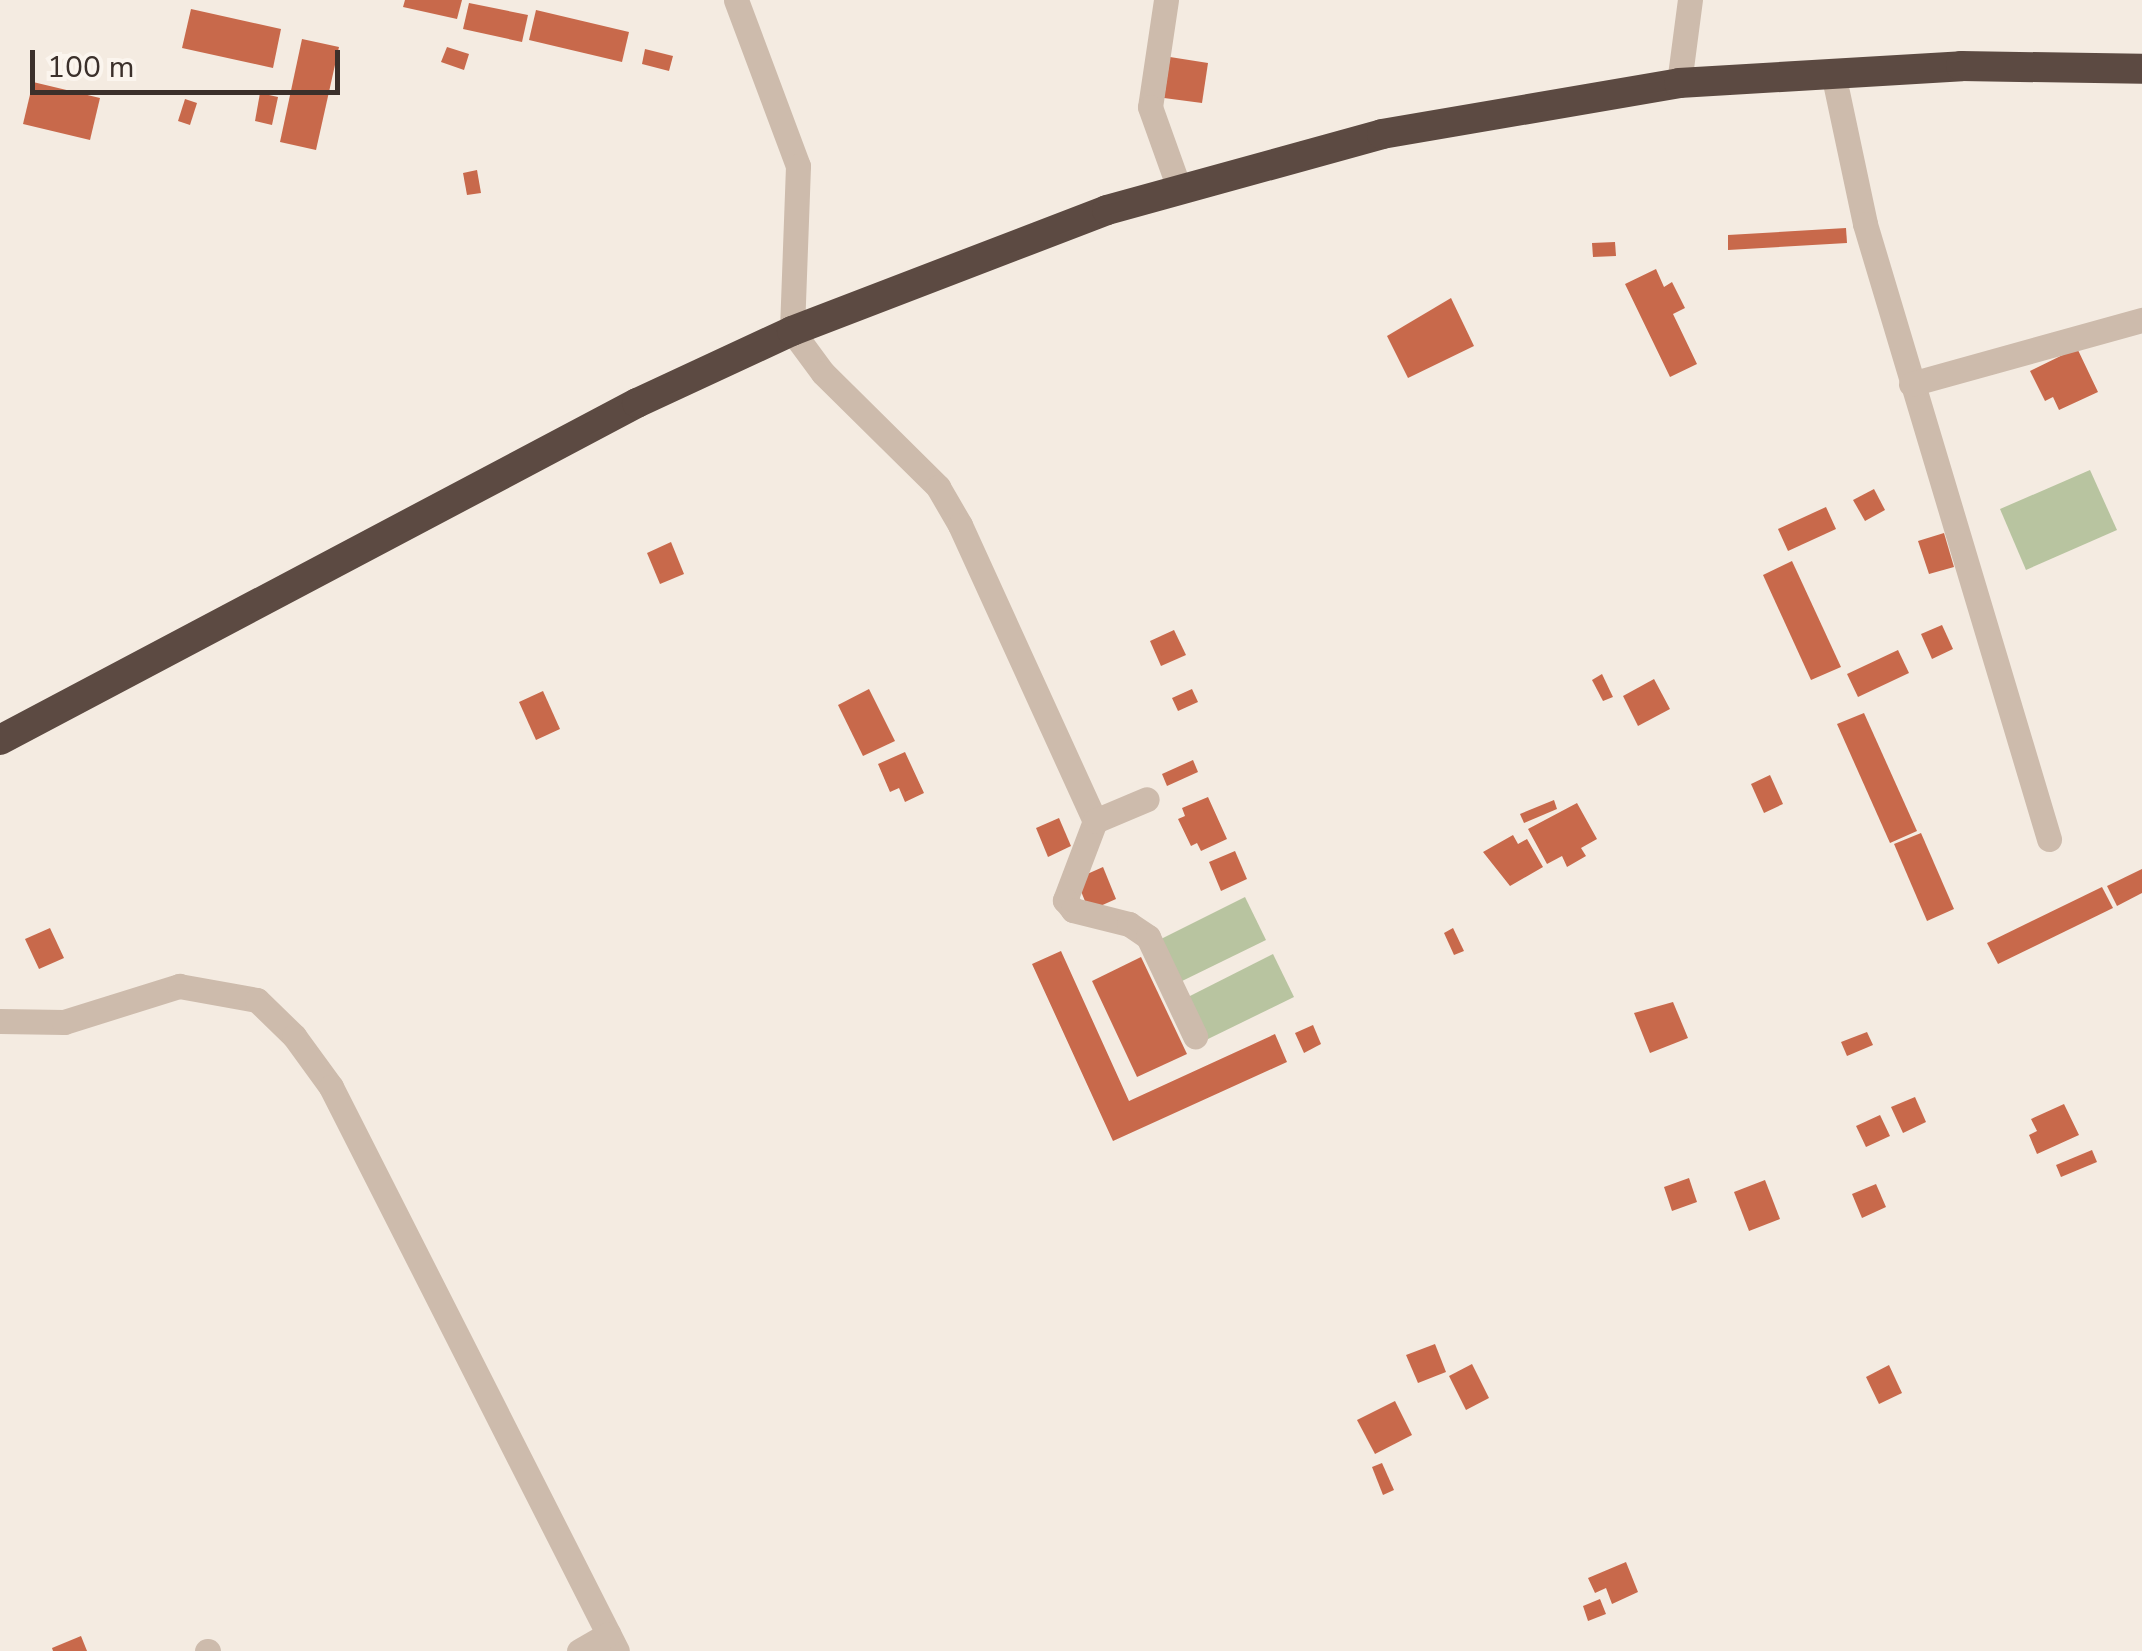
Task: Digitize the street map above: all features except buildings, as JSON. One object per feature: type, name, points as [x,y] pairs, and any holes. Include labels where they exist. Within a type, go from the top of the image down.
[{"type":"highway","points":[[0,740],[506,470],[792,331],[986,252],[1178,188],[1382,134],[1680,83],[1961,66],[2142,69]]},
{"type":"street","points":[[736,0],[798,166],[792,331],[823,373],[938,487],[1095,821]]},
{"type":"street","points":[[1166,0],[1150,107],[1178,188]]},
{"type":"street","points":[[1680,83],[1690,0]]},
{"type":"street","points":[[1834,73],[1865,224],[2048,838]]},
{"type":"street","points":[[1912,384],[2142,320]]},
{"type":"street","points":[[1148,798],[1095,821],[1065,900],[1072,910],[1129,924],[1148,937],[1195,1036]]},
{"type":"street","points":[[0,1021],[64,1022],[178,986],[257,1000],[294,1036],[331,1087],[613,1643],[579,1651]]},
{"type":"green space","points":[[2090,470],[2117,530],[2026,570],[2000,509]]},
{"type":"green space","points":[[1245,897],[1266,940],[1178,983],[1157,941]]},
{"type":"green space","points":[[1273,954],[1294,997],[1206,1040],[1186,998]]}]
